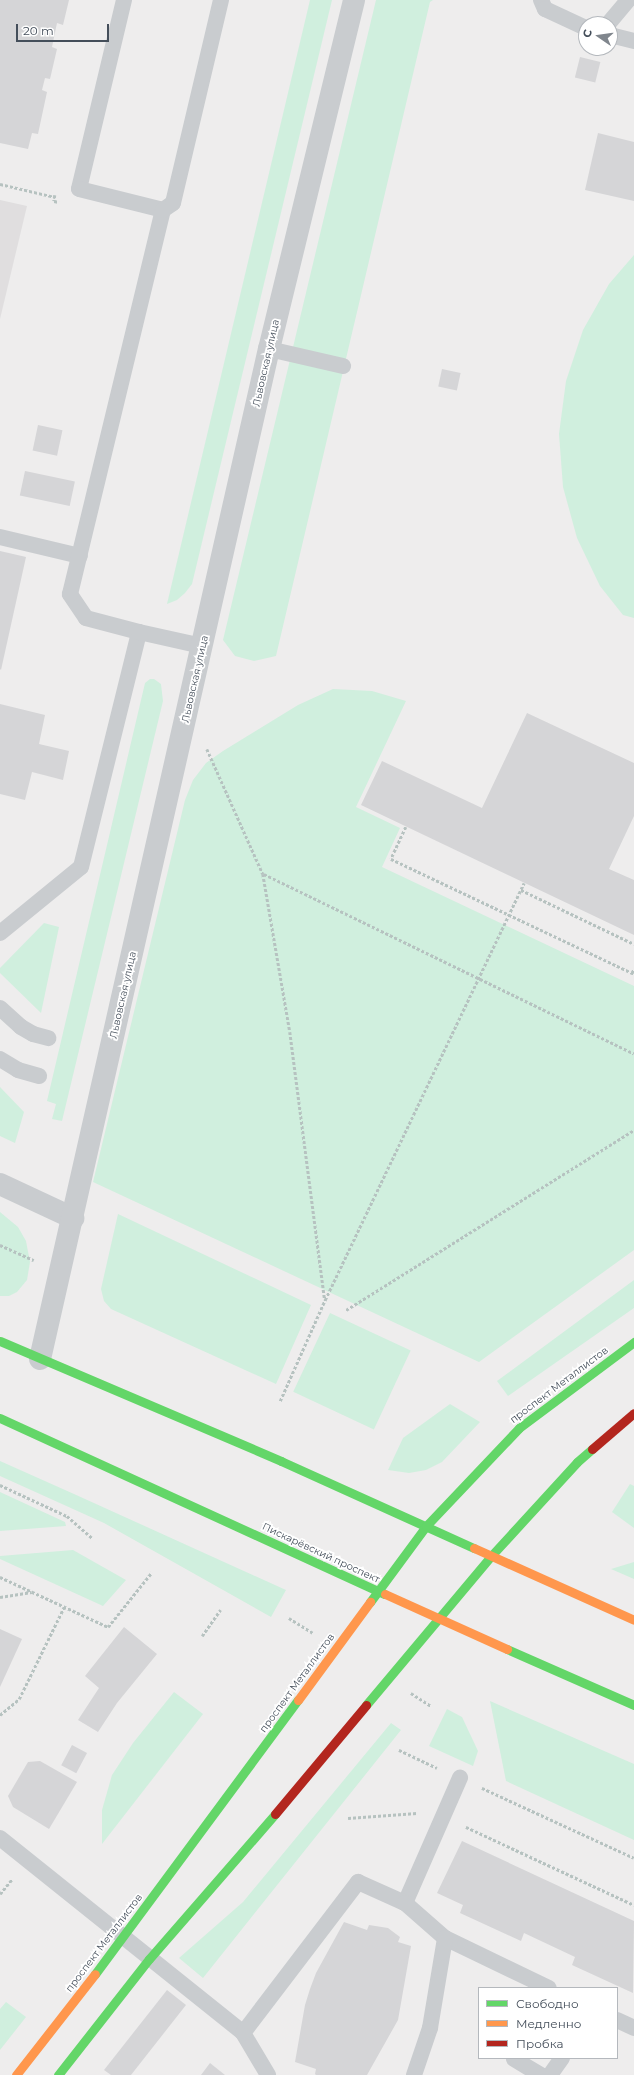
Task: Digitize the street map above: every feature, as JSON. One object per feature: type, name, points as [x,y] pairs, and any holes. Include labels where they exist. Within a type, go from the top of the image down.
[{"type":"street","name":"Львовская улица","points":[[40,1359],[269,349],[354,0]]},
{"type":"street","points":[[0,1184],[73,1218]]},
{"type":"street","points":[[0,1340],[40,1359],[281,1461],[634,1620]]},
{"type":"street","name":"проспект Металлистов","points":[[16,2075],[123,1938],[426,1526],[519,1428],[634,1342]]},
{"type":"street","points":[[58,2075],[149,1959],[289,1798],[491,1556],[577,1462],[634,1412]]},
{"type":"street","name":"Пискарёвский проспект","points":[[0,1418],[10,1427],[378,1591],[439,1620],[634,1705]]},
{"type":"lane","points":[[124,0],[78,189],[162,210]]},
{"type":"lane","points":[[202,646],[86,618],[70,594],[162,210],[173,203],[221,0]]},
{"type":"lane","points":[[541,0],[545,9],[578,24]]},
{"type":"lane","points":[[615,16],[628,0]]},
{"type":"lane","points":[[618,37],[634,41]]},
{"type":"lane","points":[[269,349],[343,366]]},
{"type":"lane","points":[[0,537],[80,556]]},
{"type":"lane","points":[[0,933],[81,867],[139,632]]},
{"type":"lane","points":[[0,1008],[21,1027],[33,1034],[48,1038]]},
{"type":"lane","points":[[0,1059],[18,1070],[39,1076]]},
{"type":"lane","points":[[405,1903],[460,1778]]},
{"type":"lane","points":[[0,1838],[243,2033],[268,2075]]},
{"type":"lane","points":[[243,2033],[358,1882],[405,1903],[445,1938],[547,1987]]},
{"type":"lane","points":[[414,2075],[430,2028],[445,1938]]},
{"type":"lane","points":[[618,2020],[634,2028]]},
{"type":"lane","points":[[514,2059],[541,2075]]},
{"type":"lane","points":[[550,2075],[561,2059]]},
{"type":"path","points":[[0,184],[55,197]]},
{"type":"path","points":[[188,706],[263,874],[290,1032],[325,1300]]},
{"type":"path","points":[[406,827],[391,860],[510,914],[633,973],[634,968]]},
{"type":"path","points":[[263,874],[634,1054]]},
{"type":"path","points":[[280,1401],[325,1300],[524,883]]},
{"type":"path","points":[[521,890],[634,944]]},
{"type":"path","points":[[346,1310],[634,1130]]},
{"type":"path","points":[[0,1485],[67,1516],[92,1538]]},
{"type":"path","points":[[0,1577],[108,1627],[152,1572]]},
{"type":"path","points":[[0,1598],[33,1592]]},
{"type":"path","points":[[0,1715],[20,1699],[64,1607]]},
{"type":"path","points":[[202,1636],[220,1610]]},
{"type":"path","points":[[399,1750],[634,1858]]},
{"type":"path","points":[[348,1818],[423,1813],[444,1817],[634,1905]]},
{"type":"shaded area","points":[[0,200],[27,206],[0,319]]},
{"type":"green space","points":[[310,0],[332,0],[192,584],[177,600],[167,604]]},
{"type":"green space","points":[[376,0],[433,0],[430,2],[276,656],[254,661],[235,656],[223,640]]},
{"type":"green space","points":[[634,255],[634,618],[623,615],[600,586],[577,538],[563,487],[559,434],[566,381],[583,330],[609,284]]},
{"type":"green space","points":[[150,679],[154,679],[161,684],[163,701],[62,1121],[52,1119],[56,1104],[47,1101],[145,683]]},
{"type":"green space","points":[[333,689],[372,691],[406,701],[356,807],[400,828],[382,867],[634,986],[634,1250],[479,1362],[93,1182],[185,800],[193,780],[206,763],[223,751],[298,705]]},
{"type":"green space","points":[[44,923],[59,927],[41,1013],[0,973],[0,968]]},
{"type":"green space","points":[[0,1087],[24,1112],[15,1143],[0,1136]]},
{"type":"green space","points":[[0,1212],[18,1227],[26,1241],[30,1262],[27,1280],[17,1292],[9,1296],[0,1296]]},
{"type":"green space","points":[[118,1214],[311,1305],[276,1384],[111,1309],[104,1301],[101,1289]]},
{"type":"green space","points":[[634,1280],[634,1308],[508,1396],[497,1381]]},
{"type":"green space","points":[[330,1313],[411,1351],[374,1429],[293,1392]]},
{"type":"green space","points":[[450,1404],[480,1422],[442,1462],[426,1470],[409,1473],[388,1470],[403,1438]]},
{"type":"green space","points":[[0,1461],[286,1590],[271,1617],[104,1523],[0,1476]]},
{"type":"green space","points":[[630,1484],[634,1486],[634,1528],[612,1512]]},
{"type":"green space","points":[[0,1492],[65,1522],[66,1526],[0,1531]]},
{"type":"green space","points":[[73,1550],[126,1580],[103,1606],[0,1559],[0,1556]]},
{"type":"green space","points":[[634,1562],[634,1579],[611,1569]]},
{"type":"green space","points":[[174,1692],[203,1714],[102,1844],[102,1810],[112,1775],[133,1743]]},
{"type":"green space","points":[[490,1701],[634,1764],[634,1840],[506,1781]]},
{"type":"green space","points":[[447,1709],[462,1717],[478,1751],[473,1766],[429,1746]]},
{"type":"green space","points":[[391,1723],[401,1730],[203,1978],[179,1958],[243,1902]]},
{"type":"green space","points":[[6,2002],[26,2017],[0,2050],[0,2009]]},
{"type":"building","points":[[0,0],[69,0],[63,25],[57,23],[52,47],[57,49],[50,79],[45,78],[42,90],[47,92],[38,134],[32,133],[28,149],[0,143]]},
{"type":"building","points":[[580,57],[600,62],[595,82],[575,77]]},
{"type":"building","points":[[598,133],[634,142],[634,201],[585,190]]},
{"type":"building","points":[[442,369],[461,373],[457,391],[438,387]]},
{"type":"building","points":[[38,425],[62,430],[57,456],[33,450]]},
{"type":"building","points":[[25,471],[75,482],[70,506],[20,495]]},
{"type":"building","points":[[0,551],[26,557],[1,670],[0,669]]},
{"type":"building","points":[[0,704],[45,715],[39,744],[69,751],[63,780],[32,772],[25,800],[0,794]]},
{"type":"building","points":[[527,713],[634,763],[634,816],[609,869],[634,880],[634,935],[361,805],[382,761],[482,808]]},
{"type":"building","points":[[124,1627],[157,1654],[117,1703],[98,1732],[78,1720],[99,1688],[85,1676]]},
{"type":"building","points":[[0,1629],[22,1639],[0,1687]]},
{"type":"building","points":[[72,1745],[87,1753],[76,1773],[61,1765]]},
{"type":"building","points":[[40,1761],[77,1782],[49,1829],[13,1807],[8,1796],[28,1762]]},
{"type":"building","points":[[462,1841],[634,1921],[633,1993],[572,1965],[575,1957],[524,1933],[521,1941],[460,1913],[463,1905],[437,1893]]},
{"type":"building","points":[[344,1922],[367,1930],[369,1925],[388,1928],[400,1937],[398,1942],[411,1946],[398,2020],[367,2075],[316,2075],[316,2069],[295,2062],[305,2005],[316,1973]]},
{"type":"building","points":[[167,1990],[186,2005],[131,2075],[111,2075],[104,2070]]},
{"type":"building","points":[[210,2063],[225,2075],[201,2075]]},
{"type":"traffic: fast","points":[[0,1341],[281,1461],[474,1548]]},
{"type":"traffic: fast","points":[[370,1602],[426,1526],[519,1428],[634,1342]]},
{"type":"traffic: fast","points":[[0,1418],[385,1594]]},
{"type":"traffic: fast","points":[[366,1705],[491,1556],[577,1462],[592,1449]]},
{"type":"traffic: fast","points":[[507,1649],[634,1705]]},
{"type":"traffic: fast","points":[[95,1974],[298,1700]]},
{"type":"traffic: fast","points":[[58,2075],[149,1959],[275,1814]]},
{"type":"traffic: slow","points":[[474,1548],[634,1620]]},
{"type":"traffic: slow","points":[[385,1594],[507,1649]]},
{"type":"traffic: slow","points":[[298,1700],[370,1602]]},
{"type":"traffic: slow","points":[[16,2075],[95,1974]]},
{"type":"traffic: jam","points":[[592,1449],[634,1413]]},
{"type":"traffic: jam","points":[[275,1814],[366,1705]]}]
